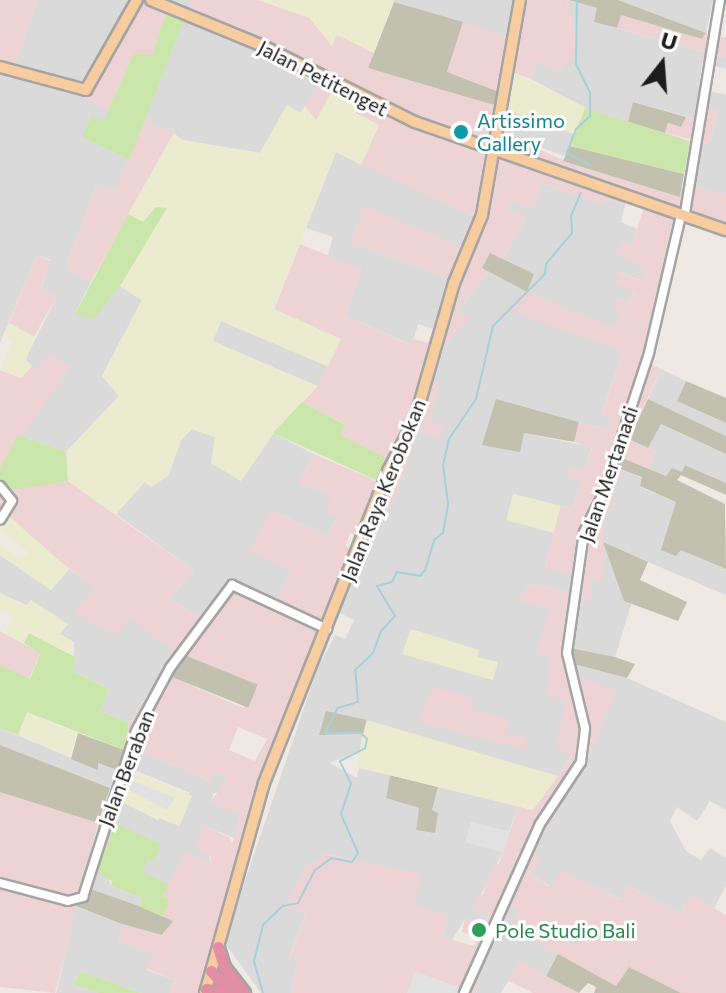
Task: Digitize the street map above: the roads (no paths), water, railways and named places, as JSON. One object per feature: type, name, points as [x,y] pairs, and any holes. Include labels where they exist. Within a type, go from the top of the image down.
[{"type":"highway","points":[[218,947],[221,963],[244,993]]},
{"type":"highway","points":[[212,967],[244,993]]},
{"type":"highway","points":[[212,967],[231,993]]},
{"type":"highway","points":[[206,991],[231,993]]},
{"type":"main road","points":[[0,67],[86,90],[137,0]]},
{"type":"main road","name":"Jalan Petitenget","points":[[151,0],[277,52],[392,113],[496,152],[683,214],[726,232]]},
{"type":"main road","name":"Jalan Raya Kerobokan","points":[[206,991],[264,783],[388,471],[418,410],[454,283],[485,206],[520,0]]},
{"type":"main road","points":[[480,146],[492,147],[498,139]]},
{"type":"street","name":"Jalan Mertanadi","points":[[464,993],[534,837],[581,762],[585,728],[567,653],[582,544],[649,353],[683,214],[720,0]]},
{"type":"street","points":[[0,486],[12,501],[0,520]]},
{"type":"street","name":"Jalan Beraban","points":[[0,883],[68,901],[83,897],[136,731],[170,668],[232,585],[327,629]]},
{"type":"waterway","points":[[577,0],[576,64],[590,93],[590,116],[576,129],[567,153],[591,166]]},
{"type":"waterway","points":[[396,572],[420,576],[425,570],[434,540],[443,533],[448,504],[443,465],[449,439],[476,399],[493,326],[545,274],[546,264],[572,233],[571,216],[581,193]]},
{"type":"waterway","points":[[263,993],[254,961],[263,925],[283,906],[298,903],[314,871],[331,858],[352,862],[358,853],[341,814],[351,784],[340,761],[365,748],[367,739],[361,733],[325,733],[338,708],[358,702],[355,670],[373,653],[381,631],[395,616],[377,586],[392,582],[396,574]]},
{"type":"place","name":"Artissimo Gallery","points":[[461,132]]},
{"type":"place","name":"Pole Studio Bali","points":[[479,930]]}]
